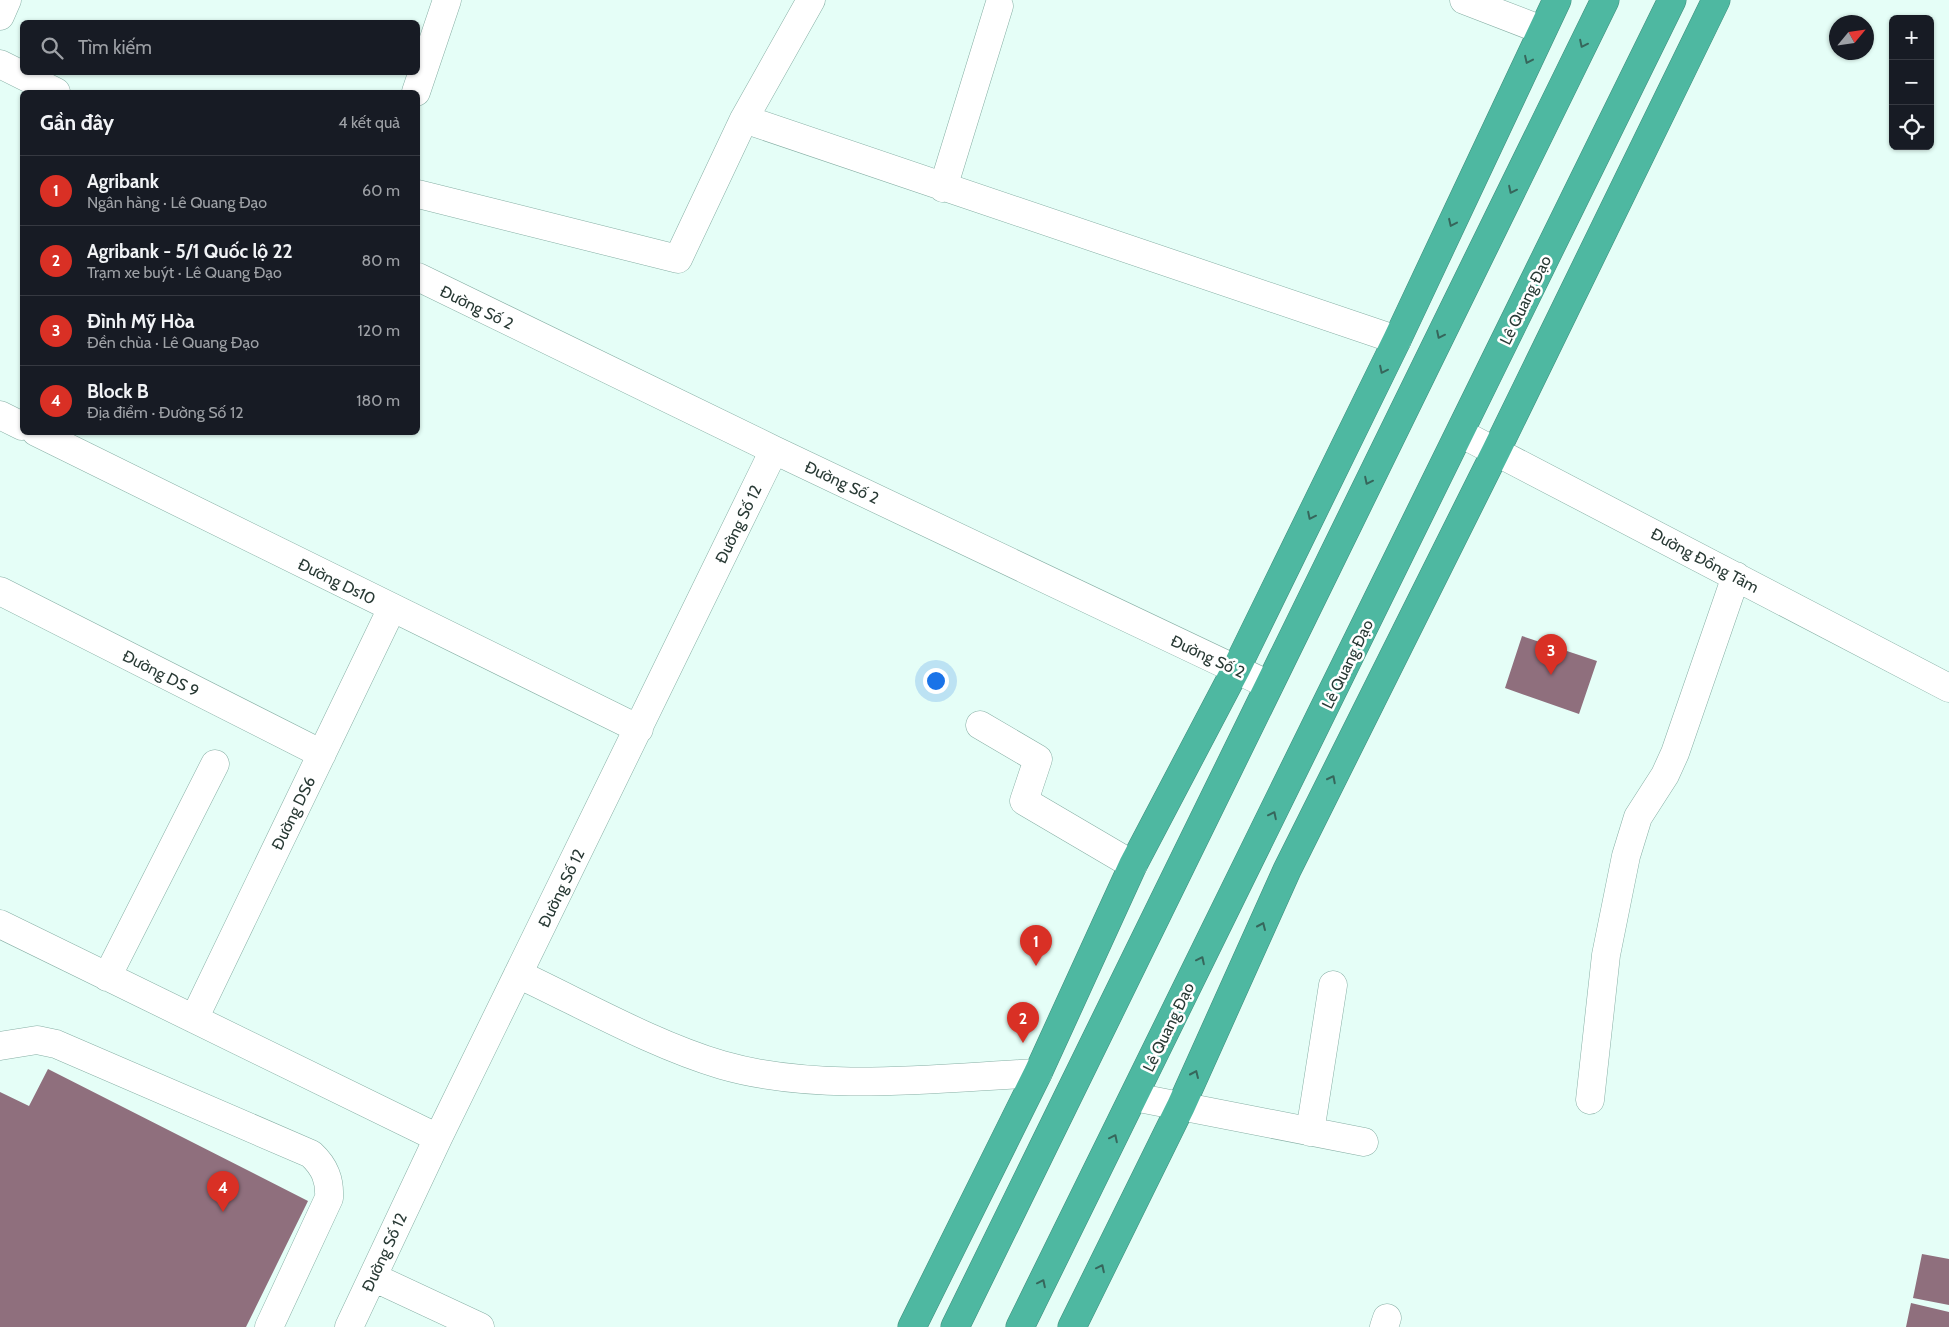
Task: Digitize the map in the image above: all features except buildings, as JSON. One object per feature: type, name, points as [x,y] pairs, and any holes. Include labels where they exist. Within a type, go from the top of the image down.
[{"type":"highway","points":[[912,1327],[1038,1073],[1133,865],[1236,670],[1397,340],[1557,0]]},
{"type":"highway","points":[[955,1327],[1605,0]]},
{"type":"highway","name":"Lê Quang Đạo","points":[[1020,1327],[1672,0]]},
{"type":"highway","points":[[1072,1327],[1181,1106],[1286,870],[1496,451],[1716,0]]},
{"type":"street","points":[[0,16],[7,0]]},
{"type":"street","points":[[417,90],[447,0]]},
{"type":"street","points":[[420,194],[678,258],[744,119],[812,0]]},
{"type":"street","points":[[1464,0],[1542,30]]},
{"type":"street","points":[[943,188],[999,6]]},
{"type":"street","points":[[0,64],[20,74]]},
{"type":"street","points":[[22,75],[52,90]]},
{"type":"street","points":[[744,119],[943,188],[1397,340]]},
{"type":"street","name":"Đường Số 2","points":[[420,278],[774,450],[1268,685]]},
{"type":"street","points":[[0,415],[20,425]]},
{"type":"street","name":"Đường Đồng Tâm","points":[[1460,433],[1949,688]]},
{"type":"street","name":"Đường Ds10","points":[[42,435],[639,729]]},
{"type":"street","name":"Đường Số 12","points":[[349,1327],[438,1138],[774,450]]},
{"type":"street","points":[[1590,1100],[1606,955],[1633,830],[1643,806],[1665,775],[1675,753],[1736,576]]},
{"type":"street","name":"Đường DS 9","points":[[0,591],[322,754]]},
{"type":"street","name":"Đường DS6","points":[[194,1019],[392,608]]},
{"type":"street","points":[[980,725],[1038,760],[1024,801],[1133,865]]},
{"type":"street","points":[[107,977],[215,764]]},
{"type":"street","points":[[0,924],[438,1138]]},
{"type":"street","points":[[518,974],[674,1048],[723,1065],[749,1070],[862,1083],[1038,1073]]},
{"type":"street","points":[[1310,1132],[1333,985]]},
{"type":"street","points":[[0,1046],[37,1040],[56,1044],[311,1154],[320,1162],[330,1185],[329,1198],[269,1327]]},
{"type":"street","points":[[1134,1097],[1364,1142]]},
{"type":"street","points":[[373,1277],[480,1327]]},
{"type":"place","name":"Đình Mỹ Hòa","points":[[1551,675]]},
{"type":"place","name":"Agribank","points":[[1036,966]]},
{"type":"place","name":"Agribank - 5/1 Quốc lộ 22","points":[[1023,1043]]},
{"type":"place","name":"Block B","points":[[223,1212]]}]
